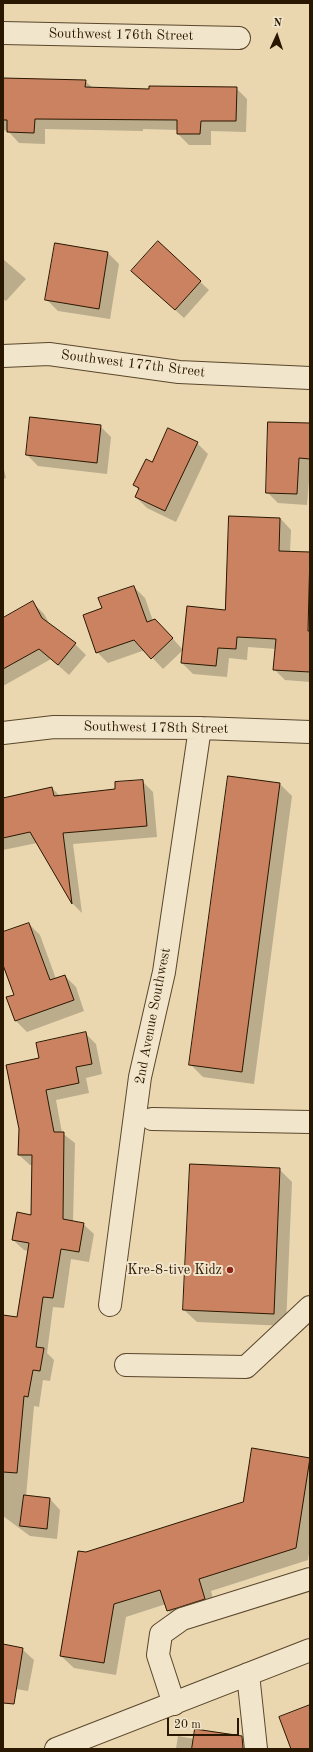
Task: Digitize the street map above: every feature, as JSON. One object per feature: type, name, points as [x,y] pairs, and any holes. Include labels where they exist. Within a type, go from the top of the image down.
[{"type":"street","name":"Southwest 176th Street","points":[[3,33],[239,38]]},
{"type":"street","name":"Southwest 177th Street","points":[[3,356],[49,354],[179,372],[310,378]]},
{"type":"street","name":"Southwest 178th Street","points":[[3,734],[54,727],[200,728],[310,732]]},
{"type":"street","name":"2nd Avenue Southwest","points":[[110,1305],[140,1077],[164,972],[200,728]]},
{"type":"street","points":[[152,1119],[310,1122]]},
{"type":"street","points":[[126,1365],[246,1367],[310,1307]]},
{"type":"street","points":[[174,1704],[158,1655],[161,1634],[182,1619],[310,1579]]},
{"type":"street","points":[[56,1749],[310,1650]]},
{"type":"street","points":[[248,1674],[256,1749]]},
{"type":"building","points":[[3,78],[86,80],[85,87],[149,89],[149,86],[237,87],[236,121],[201,121],[200,134],[177,134],[177,120],[35,119],[34,133],[7,132],[7,120],[3,120]]},
{"type":"building","points":[[158,241],[201,281],[175,310],[131,271]]},
{"type":"building","points":[[55,243],[108,252],[99,309],[45,300]]},
{"type":"building","points":[[30,417],[101,425],[97,463],[26,455]]},
{"type":"building","points":[[268,422],[310,423],[310,459],[299,458],[297,494],[266,493]]},
{"type":"building","points":[[168,428],[198,442],[165,511],[135,497],[139,488],[133,485],[146,459],[152,462]]},
{"type":"building","points":[[229,516],[280,518],[279,551],[310,552],[308,631],[310,631],[310,672],[273,670],[276,639],[237,637],[236,649],[218,648],[216,666],[181,663],[187,606],[225,610]]},
{"type":"building","points":[[134,586],[147,622],[155,619],[173,638],[151,659],[134,640],[96,653],[83,615],[102,608],[98,598]]},
{"type":"building","points":[[33,601],[42,618],[76,643],[58,665],[39,649],[3,669],[3,618]]},
{"type":"building","points":[[228,776],[280,783],[242,1072],[189,1065]]},
{"type":"building","points":[[143,780],[147,826],[63,833],[72,904],[30,832],[3,838],[3,798],[52,787],[54,796],[115,789],[115,782]]},
{"type":"building","points":[[29,923],[50,980],[65,975],[74,1000],[15,1021],[6,997],[14,995],[3,965],[3,932]]},
{"type":"building","points":[[86,1032],[92,1064],[76,1067],[79,1083],[46,1090],[54,1132],[64,1132],[63,1219],[84,1223],[79,1252],[61,1249],[53,1298],[43,1297],[36,1347],[44,1348],[40,1371],[33,1370],[28,1397],[24,1396],[17,1473],[3,1472],[3,1315],[17,1317],[29,1243],[12,1240],[17,1212],[31,1215],[32,1155],[18,1155],[19,1129],[6,1065],[39,1058],[36,1043]]},
{"type":"building","name":"Kre-8-tive Kidz","points":[[190,1164],[280,1168],[274,1314],[183,1310]]},
{"type":"building","points":[[252,1448],[310,1458],[296,1548],[199,1579],[205,1599],[177,1608],[167,1611],[160,1590],[114,1604],[104,1663],[60,1656],[78,1551],[86,1552],[243,1502]]},
{"type":"building","points":[[24,1495],[50,1498],[47,1529],[20,1526]]},
{"type":"building","points":[[3,1644],[23,1648],[14,1704],[3,1703]]},
{"type":"building","points":[[310,1705],[310,1749],[291,1749],[279,1717]]},
{"type":"building","points":[[195,1729],[242,1736],[243,1749],[192,1749]]},
{"type":"place","name":"Kre-8-tive Kidz","points":[[230,1270]]}]
